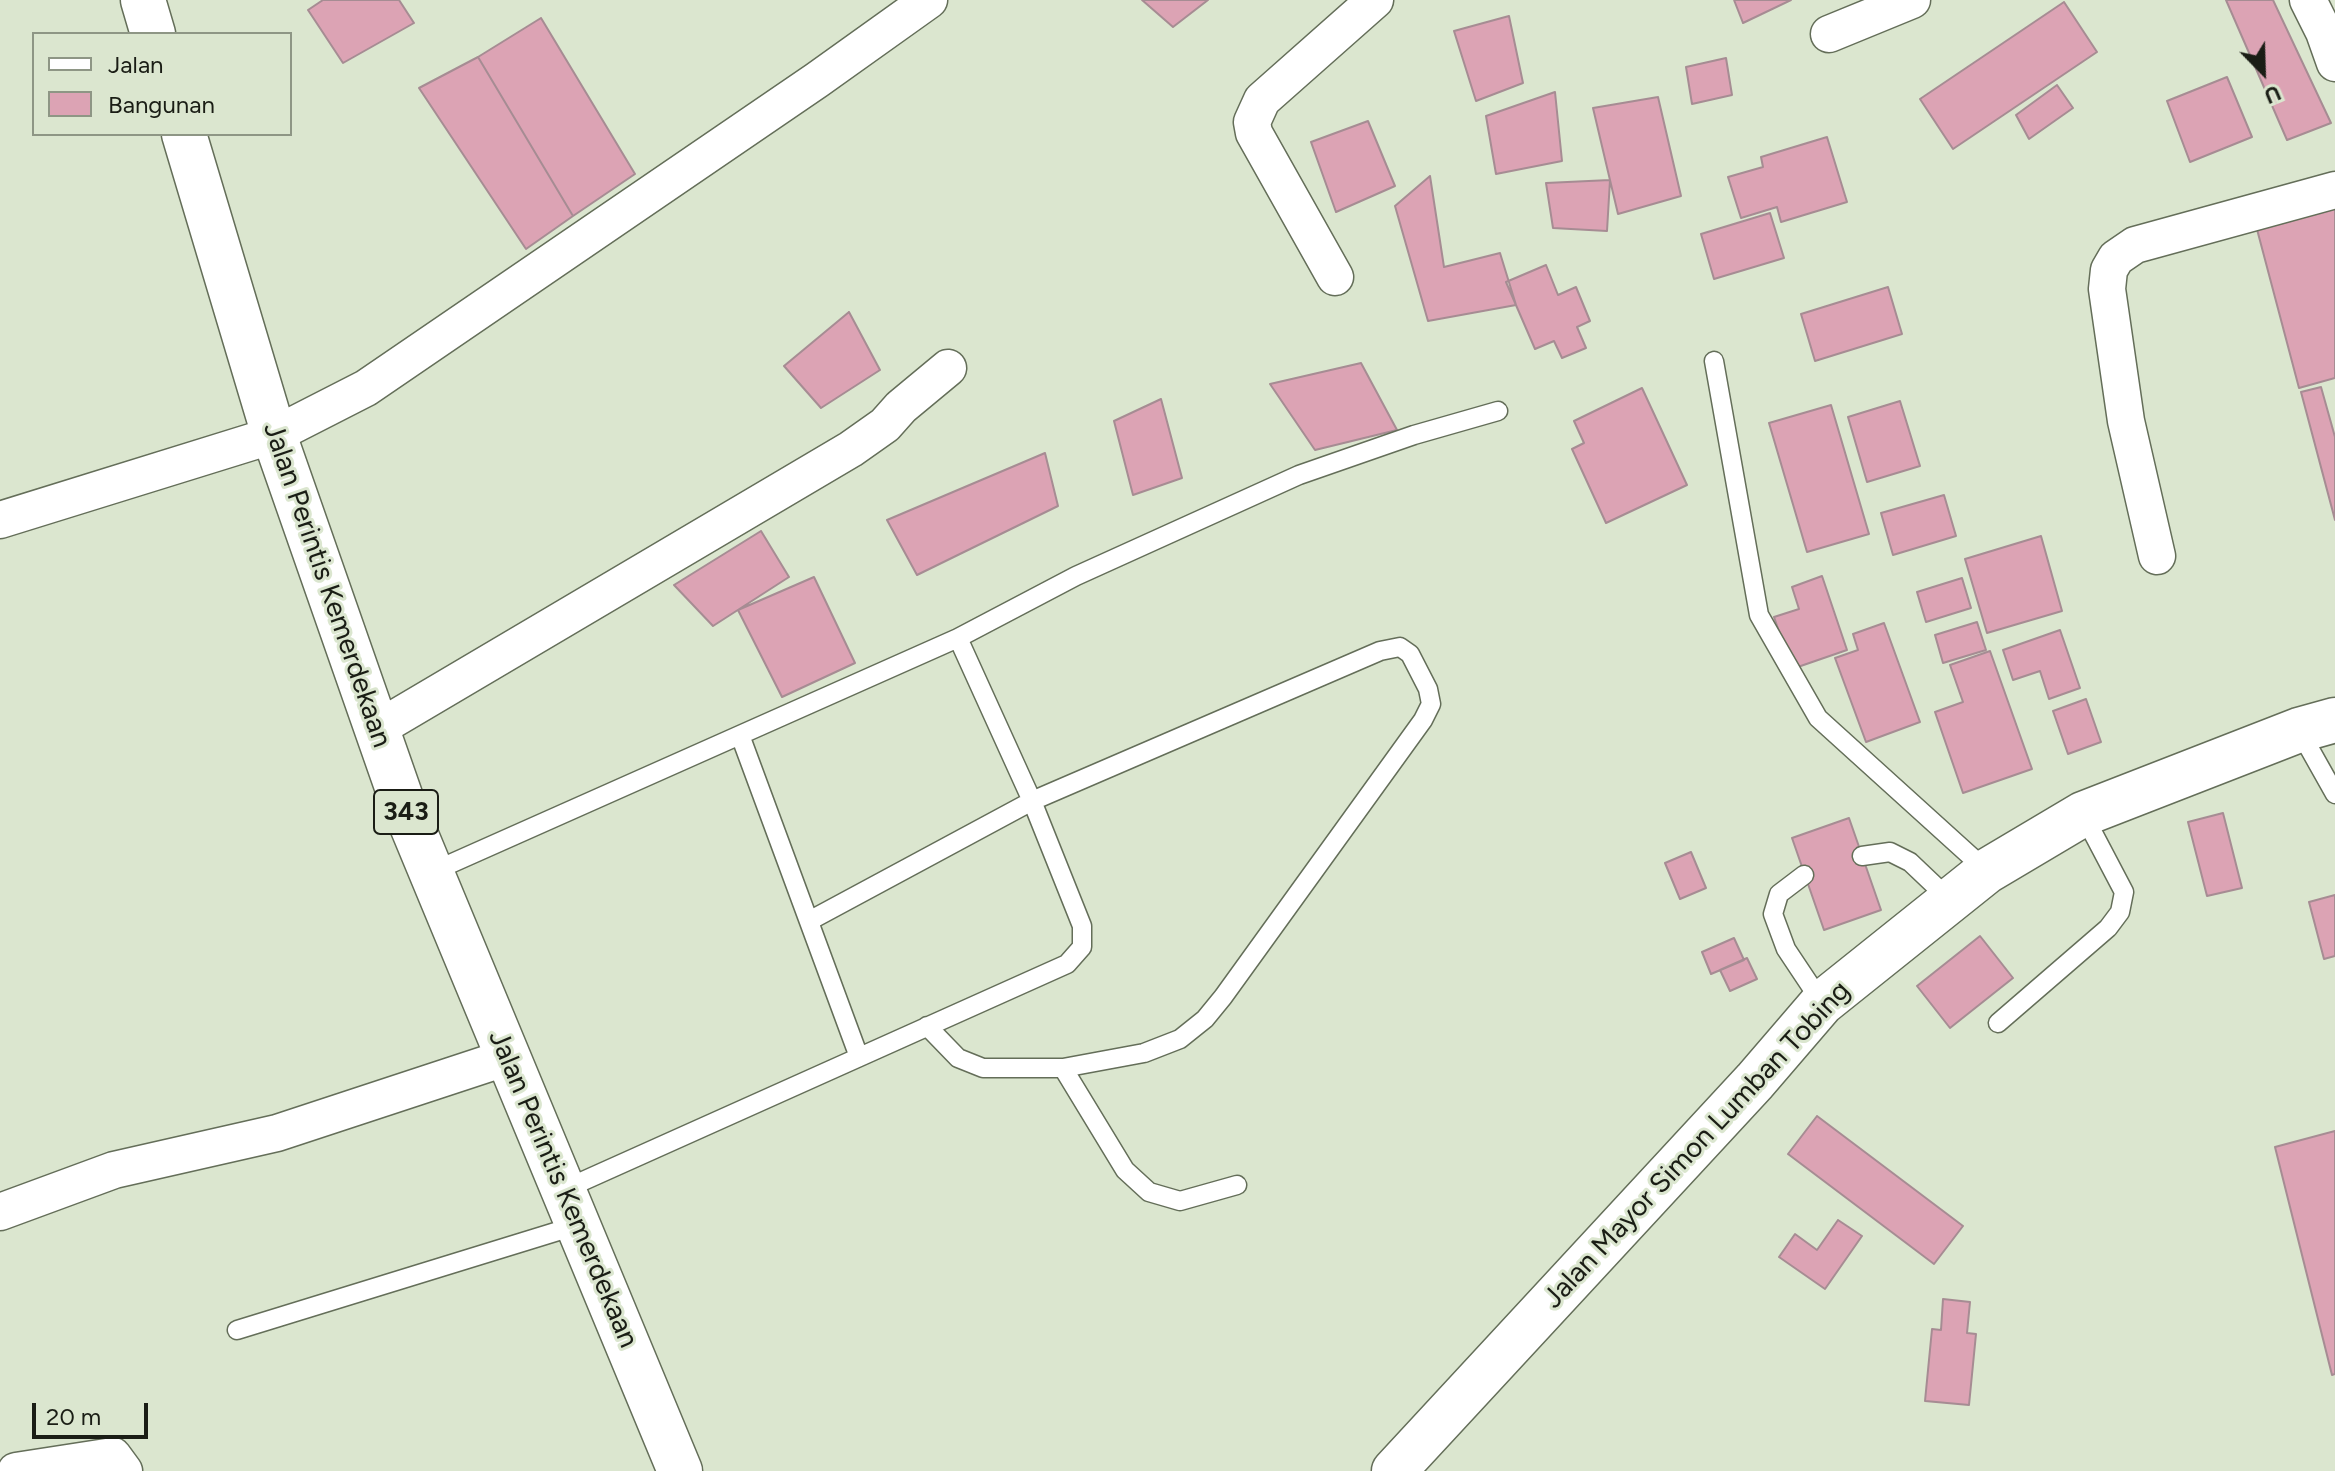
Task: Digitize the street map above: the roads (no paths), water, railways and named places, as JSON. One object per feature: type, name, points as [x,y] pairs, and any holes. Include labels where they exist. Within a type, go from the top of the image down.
[{"type":"main road","points":[[143,0],[152,32]]},
{"type":"main road","name":"Jalan Perintis Kemerdekaan","points":[[185,136],[274,435],[403,804],[680,1471]]},
{"type":"main road","name":"Jalan Mayor Simon Lumban Tobing","points":[[1394,1471],[1755,1081],[1822,1003],[1987,871],[2083,814],[2317,725]]},
{"type":"street","points":[[0,520],[274,435],[366,388],[929,0]]},
{"type":"street","points":[[1335,277],[1254,133],[1252,122],[1262,100],[1375,0]]},
{"type":"street","points":[[1829,34],[1912,0]]},
{"type":"street","points":[[2308,0],[2335,63]]},
{"type":"street","points":[[2157,556],[2126,421],[2107,289],[2109,270],[2116,258],[2135,245],[2335,190]]},
{"type":"street","points":[[377,729],[851,449],[885,425],[901,407],[948,368]]},
{"type":"street","points":[[0,1212],[114,1170],[277,1133],[508,1057]]},
{"type":"street","points":[[16,1471],[113,1456],[124,1471]]},
{"type":"lane","points":[[1714,361],[1759,615],[1818,718],[1987,871]]},
{"type":"lane","points":[[432,872],[958,638],[1076,576],[1299,475],[1414,435],[1498,411]]},
{"type":"lane","points":[[237,1330],[571,1208],[859,1057],[1067,964],[1082,947],[1082,926],[1032,801],[958,638]]},
{"type":"lane","points":[[809,921],[1032,801],[1380,651],[1400,647],[1410,654],[1428,689],[1431,704],[1423,720],[1205,1019],[1180,1039],[1144,1053],[1063,1068],[983,1068],[958,1058],[927,1026]]},
{"type":"lane","points":[[2317,725],[2335,794]]},
{"type":"lane","points":[[740,735],[859,1057]]},
{"type":"lane","points":[[1998,1023],[2108,928],[2120,912],[2124,892],[2083,814]]},
{"type":"lane","points":[[1862,856],[1890,852],[1910,862],[1951,901]]},
{"type":"lane","points":[[1804,875],[1779,894],[1773,914],[1786,949],[1822,1003]]},
{"type":"lane","points":[[1063,1068],[1125,1170],[1149,1192],[1180,1201],[1237,1185]]}]
